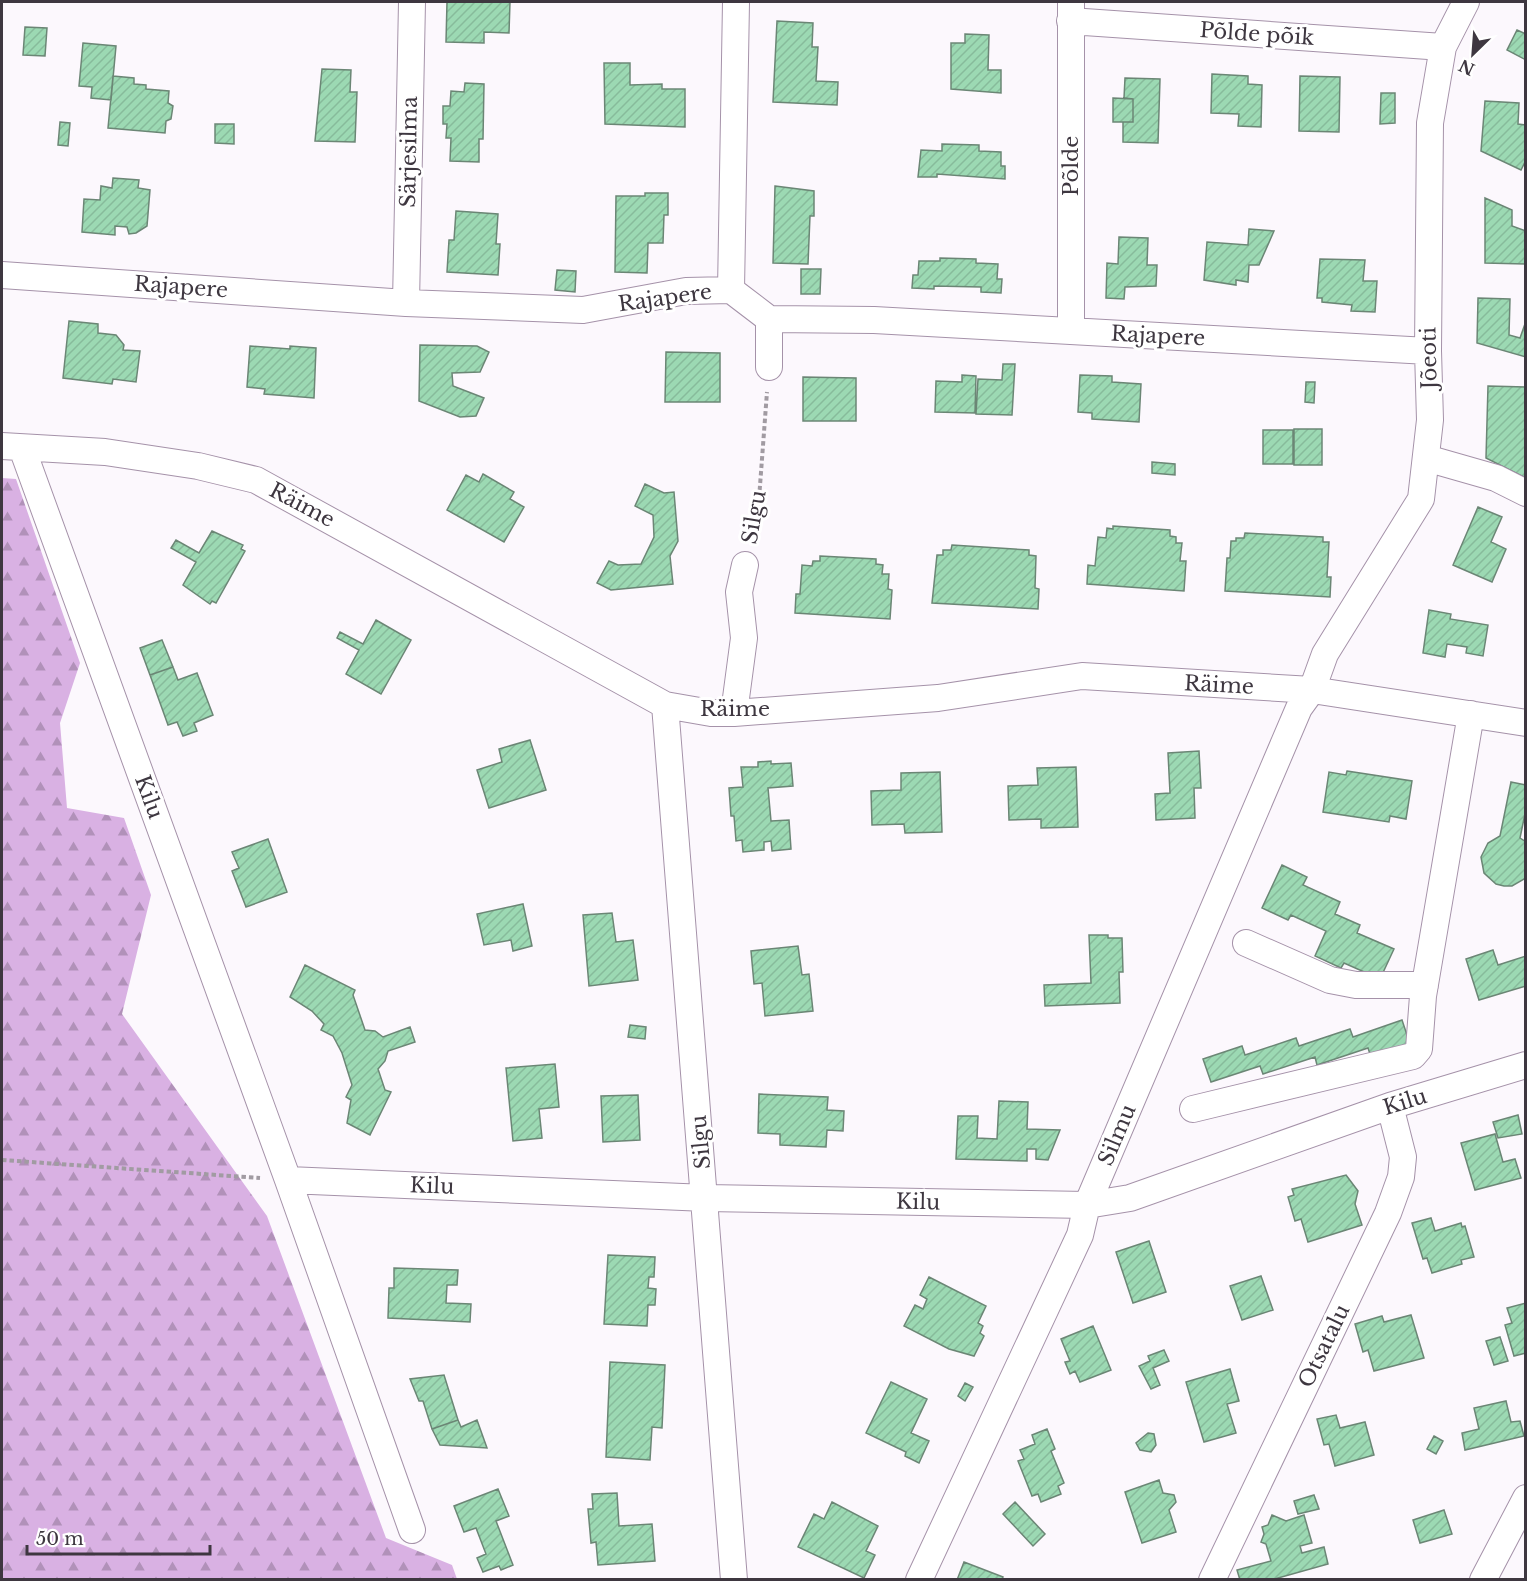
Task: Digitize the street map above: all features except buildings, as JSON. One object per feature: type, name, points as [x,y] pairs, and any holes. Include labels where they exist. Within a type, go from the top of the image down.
[{"type":"street","name":"Särjesilma","points":[[406,303],[412,2]]},
{"type":"street","points":[[731,290],[736,2]]},
{"type":"street","name":"Jõeoti","points":[[1312,690],[1325,654],[1421,499],[1430,420],[1428,351],[1430,123],[1443,47],[1466,2]]},
{"type":"street","name":"Põlde põik","points":[[1070,11],[1443,47]]},
{"type":"street","name":"Põlde","points":[[1070,11],[1071,331]]},
{"type":"street","name":"Rajapere","points":[[2,275],[406,303],[583,310],[686,291],[731,290],[769,319],[874,320],[1428,351]]},
{"type":"street","points":[[769,319],[769,367]]},
{"type":"street","name":"Räime","points":[[12,447],[105,452],[198,466],[256,480],[665,705],[711,713],[734,713],[938,698],[1082,676],[1312,690],[1526,723]]},
{"type":"street","name":"Kilu","points":[[12,447],[288,1180],[412,1530]]},
{"type":"street","points":[[1426,458],[1496,478],[1526,493]]},
{"type":"street","name":"Silgu","points":[[734,713],[744,638],[739,592],[745,565]]},
{"type":"street","name":"Silmu","points":[[919,1580],[1080,1235],[1087,1205],[1299,708],[1312,690]]},
{"type":"street","name":"Silgu","points":[[665,705],[706,1198],[734,1580]]},
{"type":"street","points":[[1193,1108],[1413,1056],[1419,1049],[1425,985],[1471,714]]},
{"type":"street","points":[[1246,943],[1330,980],[1356,985],[1425,985]]},
{"type":"street","name":"Kilu","points":[[288,1180],[706,1198],[1087,1205],[1130,1198],[1389,1106],[1526,1065]]},
{"type":"street","name":"Otsatalu","points":[[1212,1580],[1388,1213],[1401,1177],[1404,1157],[1389,1106]]},
{"type":"street","points":[[1483,1580],[1526,1498]]},
{"type":"path","name":"Silgu","points":[[745,565],[759,499],[769,367]]},
{"type":"path","points":[[2,1160],[288,1180]]},
{"type":"green space","points":[[2,478],[16,479],[80,663],[60,723],[67,808],[124,818],[151,895],[122,1014],[267,1216],[386,1538],[452,1565],[457,1579],[2,1579]]}]
